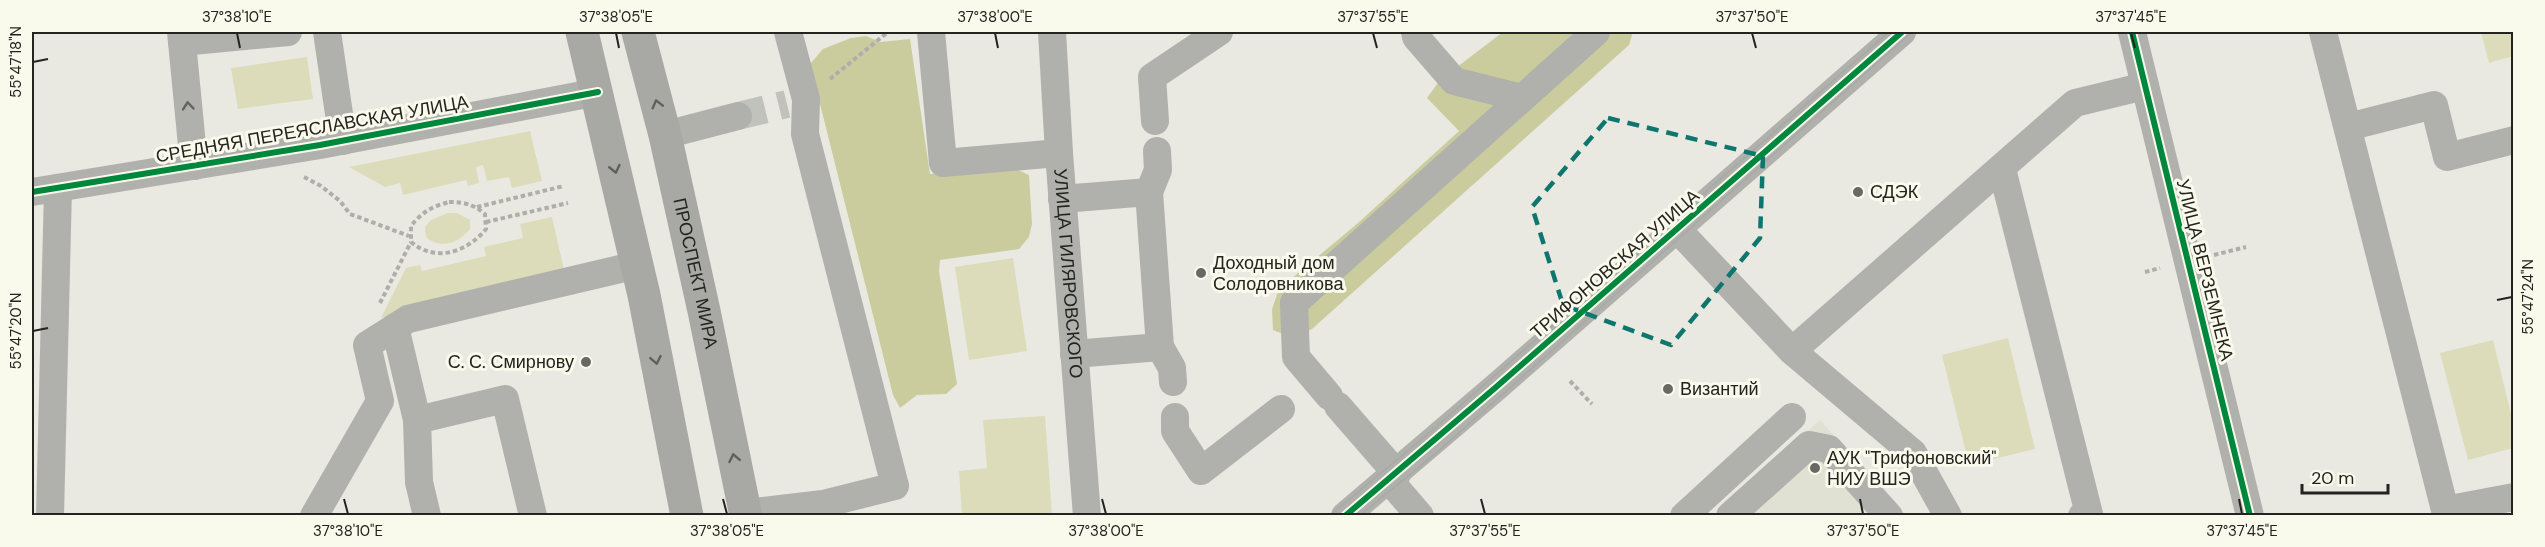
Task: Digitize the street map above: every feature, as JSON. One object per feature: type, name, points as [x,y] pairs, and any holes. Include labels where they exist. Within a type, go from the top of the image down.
[{"type":"main road","points":[[582,32],[637,265],[687,516]]},
{"type":"main road","name":"ПРОСПЕКТ МИРА","points":[[638,32],[665,135],[746,514]]},
{"type":"street","points":[[194,166],[182,37],[288,32]]},
{"type":"street","points":[[327,32],[343,141]]},
{"type":"street","points":[[746,514],[823,504],[895,486],[796,102],[789,32]]},
{"type":"street","points":[[931,32],[943,163],[1059,153]]},
{"type":"street","name":"УЛИЦА ГИЛЯРОВСКОГО","points":[[1052,32],[1062,199],[1087,516]]},
{"type":"street","points":[[1155,121],[1152,77],[1219,32]]},
{"type":"street","points":[[1415,32],[1416,37],[1454,81],[1522,98]]},
{"type":"street","points":[[1420,516],[1334,401],[1296,357],[1294,303],[1596,32]]},
{"type":"street","name":"УЛИЦА ВЕРЗЕМНЕКА","points":[[2132,32],[2250,516]]},
{"type":"street","points":[[2324,32],[2445,510],[2514,497]]},
{"type":"street","name":"ТРИФОНОВСКАЯ УЛИЦА","points":[[1345,516],[1393,477],[1677,229],[1896,34]]},
{"type":"street","points":[[1792,351],[2075,104],[2145,86]]},
{"type":"street","name":"СРЕДНЯЯ ПЕРЕЯСЛАВСКАЯ УЛИЦА","points":[[45,190],[343,141],[597,92]]},
{"type":"street","points":[[2348,127],[2434,105],[2447,157],[2514,140]]},
{"type":"street","points":[[665,135],[738,116]]},
{"type":"street","points":[[1157,151],[1158,170],[1149,192],[1160,347],[1172,368],[1173,382]]},
{"type":"street","points":[[2002,169],[2086,515]]},
{"type":"street","points":[[44,504],[45,190]]},
{"type":"street","points":[[1062,199],[1149,192]]},
{"type":"street","points":[[1677,229],[1792,351],[1913,453],[1948,516]]},
{"type":"street","points":[[314,516],[380,401],[367,345],[408,319],[637,265]]},
{"type":"street","points":[[395,327],[417,420],[419,482],[427,516]]},
{"type":"street","points":[[1074,354],[1160,347]]},
{"type":"street","points":[[417,420],[506,399],[533,516]]},
{"type":"street","points":[[1175,417],[1175,431],[1201,471],[1281,409]]},
{"type":"street","points":[[1684,516],[1792,417]]},
{"type":"street","points":[[1730,516],[1809,445],[1829,449],[1889,516]]},
{"type":"path","points":[[796,102],[888,32]]},
{"type":"path","points":[[295,172],[321,186],[340,201],[350,214],[409,236]]},
{"type":"path","points":[[477,207],[564,186]]},
{"type":"path","points":[[449,202],[464,202],[477,207],[485,214],[486,229],[476,241],[461,250],[446,254],[433,254],[420,249],[411,242],[409,236],[411,226],[421,213],[434,206],[449,202]]},
{"type":"path","points":[[486,222],[568,202]]},
{"type":"path","points":[[367,345],[364,333],[411,242]]},
{"type":"path","points":[[1570,381],[1592,404]]},
{"type":"highlighted area","points":[[1608,118],[1763,156],[1760,238],[1671,345],[1563,305],[1532,207]]},
{"type":"shaded area","name":"АУК \"Трифоновский\" НИУ ВШЭ","points":[[1820,420],[1906,515],[1715,516]]},
{"type":"green space","points":[[1503,32],[1633,32],[1629,45],[1312,329],[1293,338],[1273,330],[1272,309],[1279,289],[1358,223],[1459,131],[1427,98],[1440,80]]},
{"type":"green space","points":[[2481,32],[2513,32],[2513,56],[2489,63]]},
{"type":"green space","points":[[866,36],[880,42],[910,39],[930,174],[1014,168],[1029,175],[1032,224],[1029,237],[1019,249],[940,260],[939,271],[957,384],[946,394],[917,395],[900,408],[893,395],[810,64],[823,49],[851,38]]},
{"type":"green space","points":[[307,57],[313,99],[238,109],[231,68]]},
{"type":"green space","points":[[530,131],[542,181],[512,188],[509,177],[487,181],[483,165],[476,167],[479,183],[468,186],[466,180],[403,195],[400,183],[385,187],[349,167]]},
{"type":"green space","points":[[448,213],[457,213],[470,220],[470,229],[466,234],[455,241],[444,244],[426,237],[425,227],[431,220]]},
{"type":"green space","points":[[552,217],[565,274],[381,318],[406,268],[420,265],[422,271],[486,256],[484,247],[523,238],[520,224]]},
{"type":"green space","points":[[1013,258],[1027,351],[969,360],[955,267]]},
{"type":"green space","points":[[2008,338],[2035,449],[1969,465],[1942,355]]},
{"type":"green space","points":[[2493,340],[2513,422],[2513,448],[2468,460],[2440,353]]},
{"type":"green space","points":[[1045,416],[1052,515],[962,515],[959,471],[987,468],[983,420]]},
{"type":"tunnel","points":[[738,116],[787,104]]},
{"type":"tram line","points":[[1329,516],[1422,439],[1889,32]]},
{"type":"tram line","points":[[1359,516],[1435,454],[1912,32]]},
{"type":"cycle path","points":[[1345,516],[1902,32]]},
{"type":"cycle path","points":[[2132,32],[2250,516]]},
{"type":"cycle path","points":[[32,192],[320,145],[598,92]]},
{"type":"place","name":"СДЭК","points":[[1858,192]]},
{"type":"place","name":"Доходный дом Солодовникова","points":[[1201,273]]},
{"type":"place","name":"С. С. Смирнову","points":[[586,362]]},
{"type":"place","name":"Византий","points":[[1668,389]]},
{"type":"place","name":"АУК \"Трифоновский\" НИУ ВШЭ","points":[[1815,468]]}]
